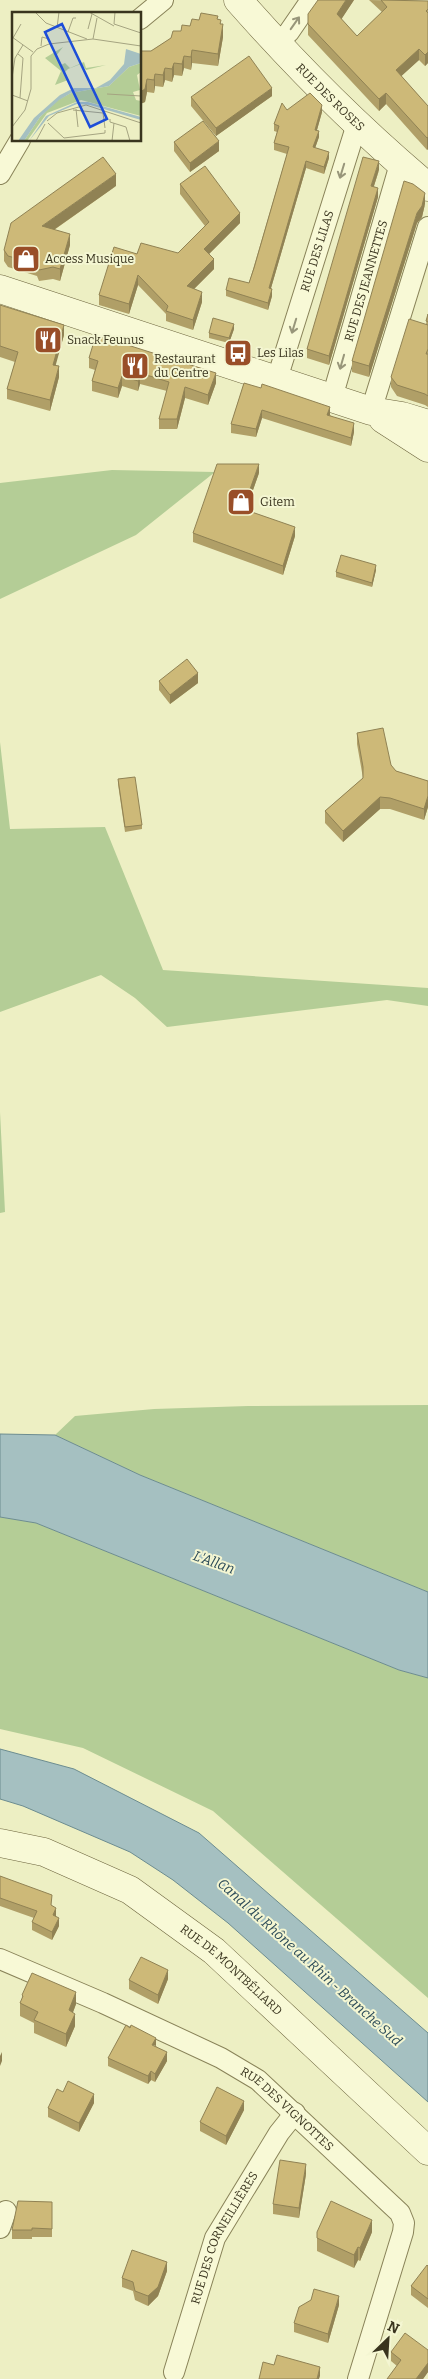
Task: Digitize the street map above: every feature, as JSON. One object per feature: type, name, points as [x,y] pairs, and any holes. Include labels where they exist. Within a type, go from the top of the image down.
[{"type":"main road","name":"RUE DES ROSES","points":[[238,0],[277,44],[357,124],[428,187]]},
{"type":"main road","points":[[0,289],[371,411],[402,416],[428,424]]},
{"type":"main road","points":[[371,411],[428,448]]},
{"type":"main road","name":"RUE DE MONTBÉLIARD","points":[[0,1843],[44,1852],[130,1890],[214,1951],[428,2151]]},
{"type":"street","points":[[141,18],[163,0]]},
{"type":"street","points":[[277,44],[311,0]]},
{"type":"street","name":"RUE DES LILAS","points":[[277,379],[357,124]]},
{"type":"street","points":[[0,174],[19,141]]},
{"type":"street","name":"RUE DES JEANNETTES","points":[[332,398],[400,164]]},
{"type":"street","points":[[371,411],[428,227]]},
{"type":"street","name":"RUE DES VIGNOTTES","points":[[0,1959],[103,2003],[221,2058],[258,2080],[400,2213],[404,2223],[403,2232],[358,2379]]},
{"type":"street","name":"RUE DES CORNEILLIÈRES","points":[[174,2372],[215,2238],[279,2132],[295,2113]]},
{"type":"green space","points":[[112,470],[215,472],[136,535],[0,599],[0,483]]},
{"type":"green space","points":[[0,742],[10,829],[105,827],[163,970],[428,988],[428,1006],[387,1000],[167,1027],[135,998],[101,975],[0,1012]]},
{"type":"green space","points":[[0,1112],[5,1212],[0,1213]]},
{"type":"green space","points":[[428,1405],[428,1592],[140,1475],[55,1435],[75,1416],[154,1409],[248,1406]]},
{"type":"green space","points":[[0,1517],[36,1523],[399,1670],[428,1678],[428,1998],[213,1811],[83,1748],[0,1729]]},
{"type":"water","name":"L'Allan","points":[[0,1434],[55,1435],[140,1475],[428,1592],[428,1678],[399,1670],[36,1523],[0,1517]]},
{"type":"water","name":"Canal du Rhône au Rhin - Branche Sud","points":[[0,1749],[74,1769],[199,1833],[428,2033],[428,2102],[228,1923],[173,1880],[130,1852],[23,1806],[0,1799]]},
{"type":"building","points":[[318,0],[346,0],[337,14],[357,36],[387,7],[381,0],[428,1],[428,9],[426,11],[428,13],[428,52],[425,55],[419,49],[396,70],[428,106],[427,138],[386,93],[379,99],[308,24],[308,14]]},
{"type":"building","points":[[201,13],[218,16],[217,19],[221,20],[220,24],[223,24],[218,54],[192,50],[191,57],[184,56],[182,64],[174,63],[172,69],[165,68],[163,75],[155,74],[154,80],[147,79],[145,89],[141,91],[141,51],[151,51],[171,38],[173,31],[181,31],[182,25],[190,26],[192,19],[199,20]]},
{"type":"building","points":[[249,56],[272,88],[216,128],[191,97]]},
{"type":"building","points":[[310,93],[322,105],[315,130],[319,131],[313,147],[329,152],[324,167],[306,161],[269,288],[272,289],[268,303],[226,290],[229,278],[249,283],[254,268],[289,147],[274,143],[279,126],[274,124],[282,103],[287,110]]},
{"type":"building","points":[[203,121],[219,141],[190,163],[174,142]]},
{"type":"building","points":[[103,157],[116,174],[42,226],[70,234],[60,269],[53,267],[39,270],[37,264],[8,256],[4,250],[11,223]]},
{"type":"building","points":[[363,157],[379,161],[371,186],[378,188],[329,356],[307,349]]},
{"type":"building","points":[[205,166],[240,213],[204,249],[214,259],[187,286],[202,292],[193,320],[166,311],[168,306],[138,275],[129,304],[99,295],[114,247],[137,254],[141,243],[178,253],[209,222],[180,184]]},
{"type":"building","points":[[404,181],[413,184],[425,193],[369,366],[352,361]]},
{"type":"building","points":[[0,305],[64,325],[53,365],[59,366],[50,400],[7,389],[18,352],[0,346]]},
{"type":"building","points":[[213,318],[234,324],[229,338],[209,333]]},
{"type":"building","points":[[409,319],[428,325],[428,349],[426,354],[428,354],[428,396],[397,385],[391,377]]},
{"type":"building","points":[[96,335],[216,373],[208,395],[185,387],[177,419],[159,419],[169,382],[140,373],[138,381],[122,376],[118,388],[92,381],[98,361],[89,358]]},
{"type":"building","points":[[244,383],[261,388],[262,384],[330,407],[327,415],[354,423],[351,438],[262,410],[256,429],[231,424]]},
{"type":"building","points":[[217,464],[259,464],[243,509],[295,527],[283,566],[193,533]]},
{"type":"building","points":[[341,555],[376,565],[372,583],[336,572]]},
{"type":"building","points":[[187,659],[198,673],[170,695],[159,681]]},
{"type":"building","points":[[383,728],[391,765],[396,771],[428,781],[428,796],[424,809],[390,798],[380,797],[343,831],[325,811],[363,778],[357,733]]},
{"type":"building","points":[[135,777],[142,825],[125,827],[118,779]]},
{"type":"building","points":[[0,1876],[52,1895],[51,1905],[56,1908],[53,1915],[59,1918],[52,1932],[32,1922],[37,1911],[0,1898]]},
{"type":"building","points":[[141,1957],[168,1970],[158,1995],[129,1980]]},
{"type":"building","points":[[32,1973],[76,1992],[69,2010],[75,2014],[66,2034],[34,2020],[38,2012],[20,2003]]},
{"type":"building","points":[[126,2025],[130,2028],[131,2025],[156,2038],[152,2045],[167,2052],[155,2074],[151,2071],[148,2076],[108,2058]]},
{"type":"building","points":[[68,2081],[94,2094],[79,2123],[48,2108],[57,2089],[63,2092]]},
{"type":"building","points":[[217,2087],[244,2101],[226,2136],[200,2122]]},
{"type":"building","points":[[280,2160],[306,2164],[299,2208],[273,2204]]},
{"type":"building","points":[[18,2201],[52,2202],[52,2229],[12,2230]]},
{"type":"building","points":[[331,2201],[372,2220],[360,2248],[358,2247],[354,2255],[317,2238],[317,2232]]},
{"type":"building","points":[[132,2250],[167,2262],[158,2287],[148,2296],[135,2291],[133,2282],[122,2278]]},
{"type":"building","points":[[428,2266],[428,2299],[411,2286]]},
{"type":"building","points":[[314,2289],[339,2296],[328,2334],[294,2323],[299,2307],[311,2300]]},
{"type":"building","points":[[405,2333],[428,2350],[428,2363],[416,2379],[387,2379],[401,2360],[391,2352]]},
{"type":"building","points":[[277,2355],[320,2367],[317,2379],[259,2379],[263,2362],[274,2365]]},
{"type":"place","name":"Access Musique","points":[[26,259]]},
{"type":"place","name":"Snack Feunus","points":[[48,340]]},
{"type":"place","name":"Les Lilas","points":[[238,353]]},
{"type":"place","name":"Restaurant du Centre","points":[[135,366]]},
{"type":"place","name":"Gitem","points":[[241,502]]}]
